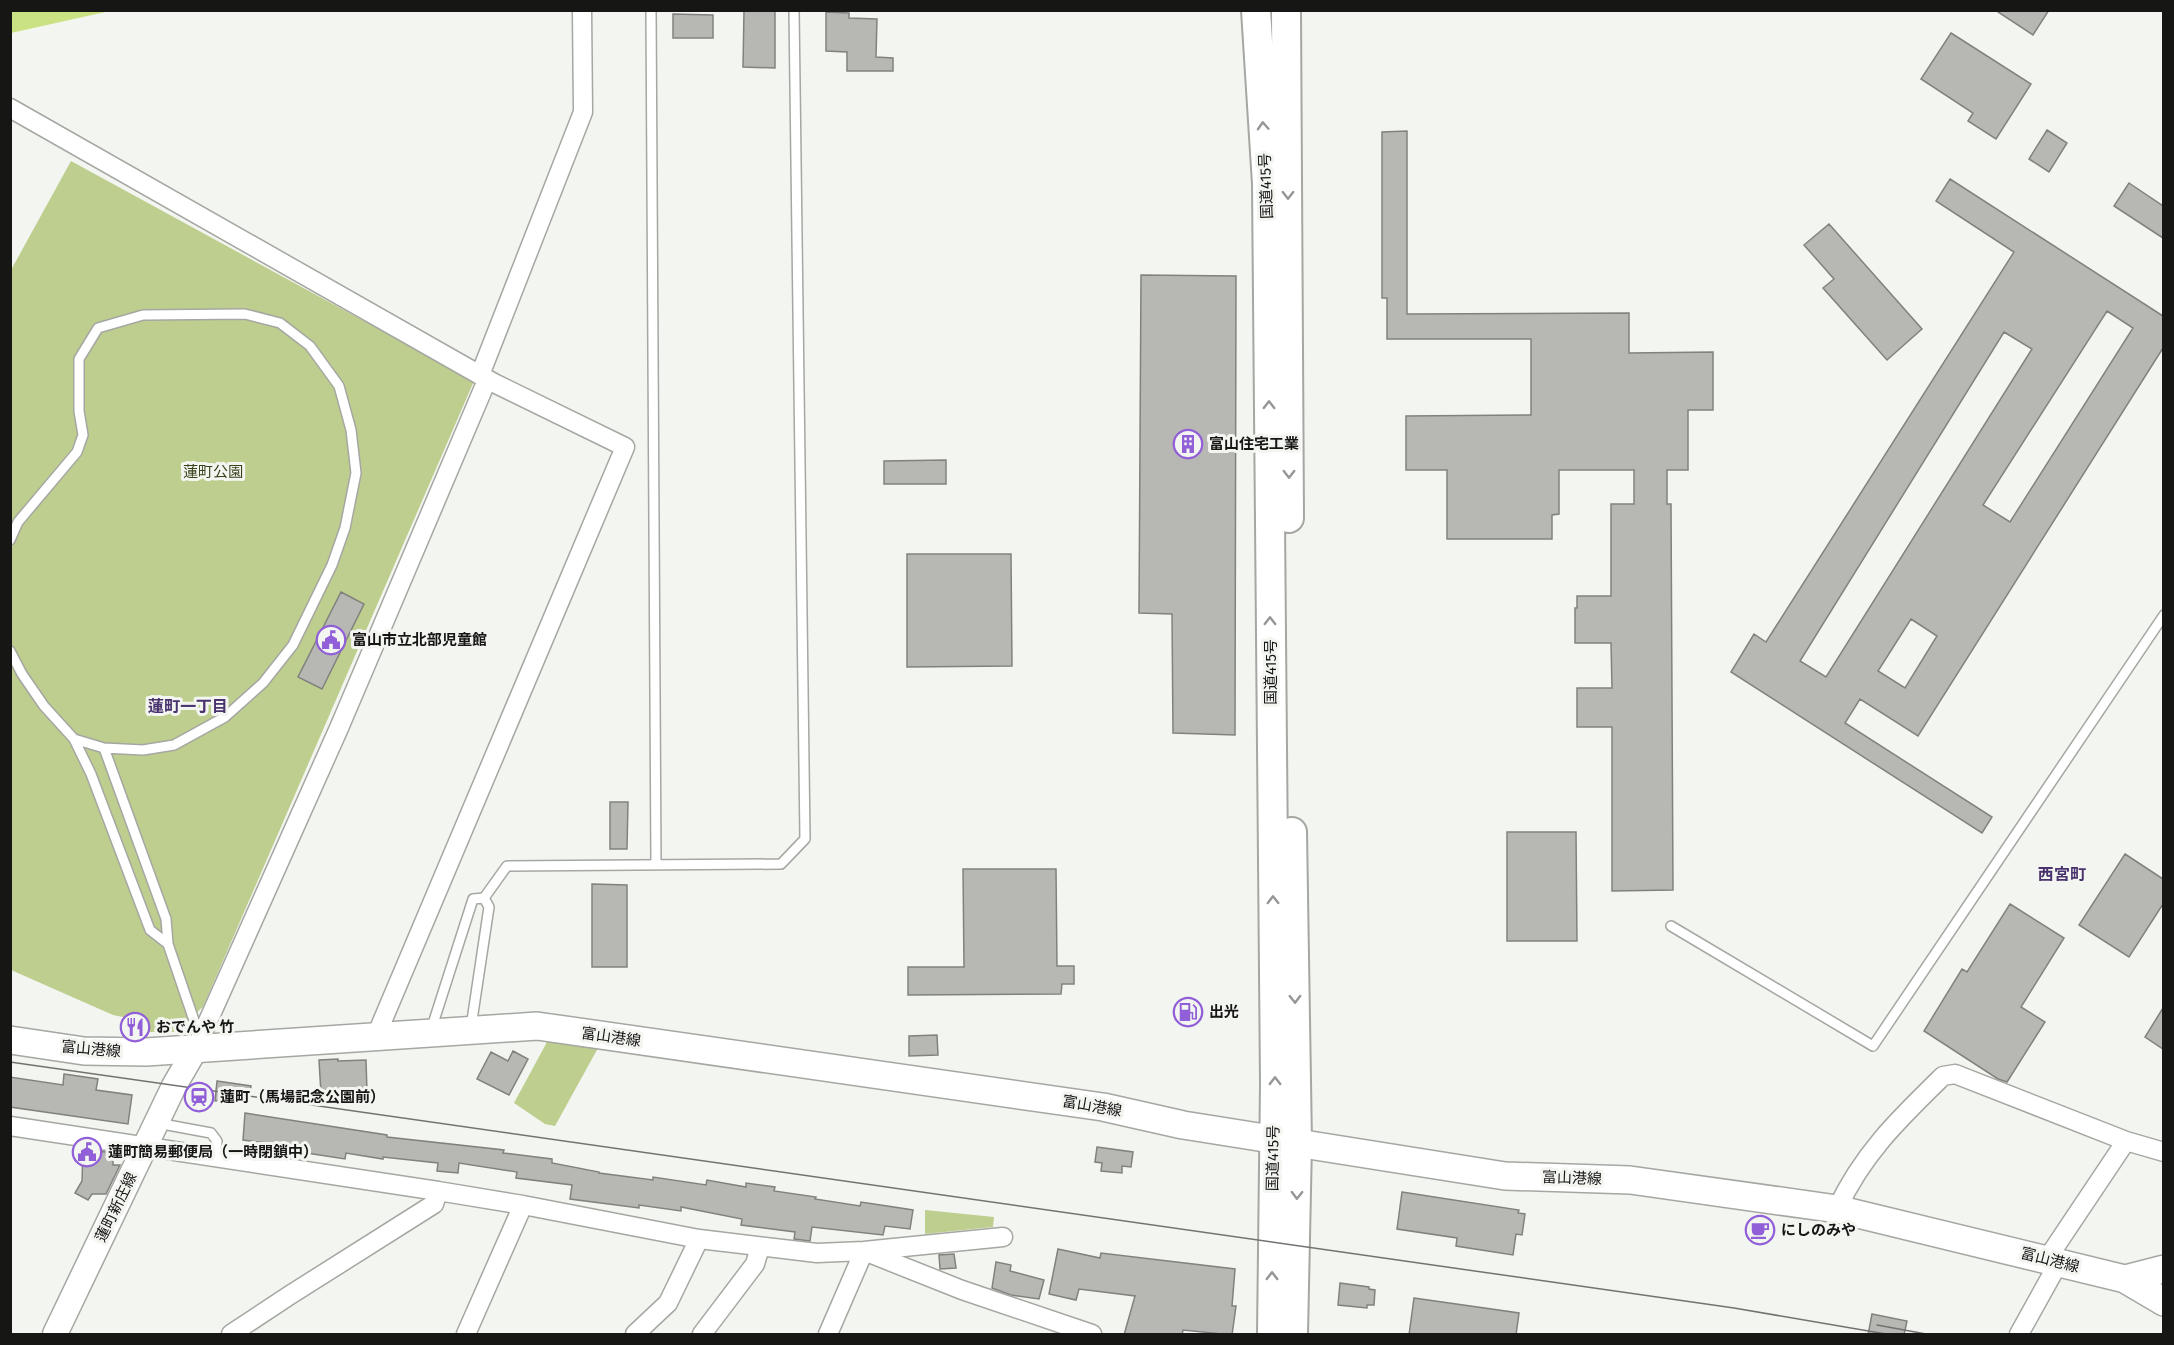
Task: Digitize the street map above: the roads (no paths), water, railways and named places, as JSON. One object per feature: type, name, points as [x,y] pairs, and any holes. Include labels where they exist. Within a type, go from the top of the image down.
[{"type":"highway","name":"国道415号","points":[[1256,10],[1267,184],[1275,1073],[1285,1141],[1293,1335]]},
{"type":"highway","name":"国道415号","points":[[1272,1335],[1285,1141],[1291,816],[1286,10]]},
{"type":"main road","name":"富山港線","points":[[10,1040],[84,1051],[116,1053],[198,1042],[376,1036],[537,1026],[1103,1107],[1183,1125],[1505,1176],[1630,1180],[1837,1209],[2125,1279],[2163,1269]]},
{"type":"main road","name":"蓮町新庄線","points":[[55,1335],[174,1086],[198,1042]]},
{"type":"main road","points":[[2125,1279],[2163,1302]]},
{"type":"street","points":[[198,1042],[339,728],[484,378],[583,112],[582,10]]},
{"type":"street","points":[[10,108],[484,378],[625,447],[376,1036]]},
{"type":"street","points":[[1837,1209],[1874,1147],[1943,1076],[1955,1074],[2126,1142],[2163,1152]]},
{"type":"street","points":[[10,1126],[523,1204],[699,1239],[760,1247],[817,1253],[864,1251],[1003,1236]]},
{"type":"street","points":[[2019,1335],[2053,1261],[2126,1142]]},
{"type":"street","points":[[231,1335],[434,1204],[438,1191]]},
{"type":"street","points":[[466,1335],[523,1204]]},
{"type":"street","points":[[635,1335],[668,1303],[699,1239]]},
{"type":"street","points":[[702,1335],[754,1264],[760,1247]]},
{"type":"street","points":[[828,1335],[864,1251]]},
{"type":"street","points":[[864,1251],[962,1290],[1092,1335]]},
{"type":"lane","points":[[651,10],[656,865]]},
{"type":"lane","points":[[430,1033],[473,899],[484,898],[507,867],[781,864],[805,839],[794,10]]},
{"type":"lane","points":[[10,540],[18,522],[77,452],[83,435],[79,359],[98,328],[143,315],[245,314],[280,322],[310,346],[339,386],[351,430],[356,473],[345,528],[332,565],[293,645],[263,683],[225,717],[174,745],[143,750],[104,747],[74,739]]},
{"type":"lane","points":[[1671,926],[1873,1046],[2163,615]]},
{"type":"lane","points":[[10,651],[22,674],[44,706],[74,739],[91,774],[150,930],[168,944]]},
{"type":"lane","points":[[104,747],[166,919],[168,944],[198,1042]]},
{"type":"lane","points":[[470,1030],[489,906],[484,898]]},
{"type":"lane","points":[[157,1123],[211,1133],[218,1141],[215,1158]]},
{"type":"tram line","points":[[10,1062],[1734,1308],[1886,1334]]},
{"type":"tram line","points":[[1877,1325],[1926,1334]]},
{"type":"place","name":"富山住宅工業","points":[[1188,444]]},
{"type":"place","name":"富山市立北部児童館","points":[[331,640]]},
{"type":"place","name":"出光","points":[[1188,1012]]},
{"type":"place","name":"おでんや 竹","points":[[135,1027]]},
{"type":"place","name":"蓮町（馬場記念公園前）","points":[[199,1097]]},
{"type":"place","name":"蓮町簡易郵便局（一時閉鎖中）","points":[[87,1152]]},
{"type":"place","name":"にしのみや","points":[[1760,1230]]},
{"type":"district","name":"蓮町一丁目","points":[[188,706]]},
{"type":"district","name":"西宮町","points":[[2062,874]]},
{"type":"park label","name":"蓮町公園","points":[[213,472]]}]
